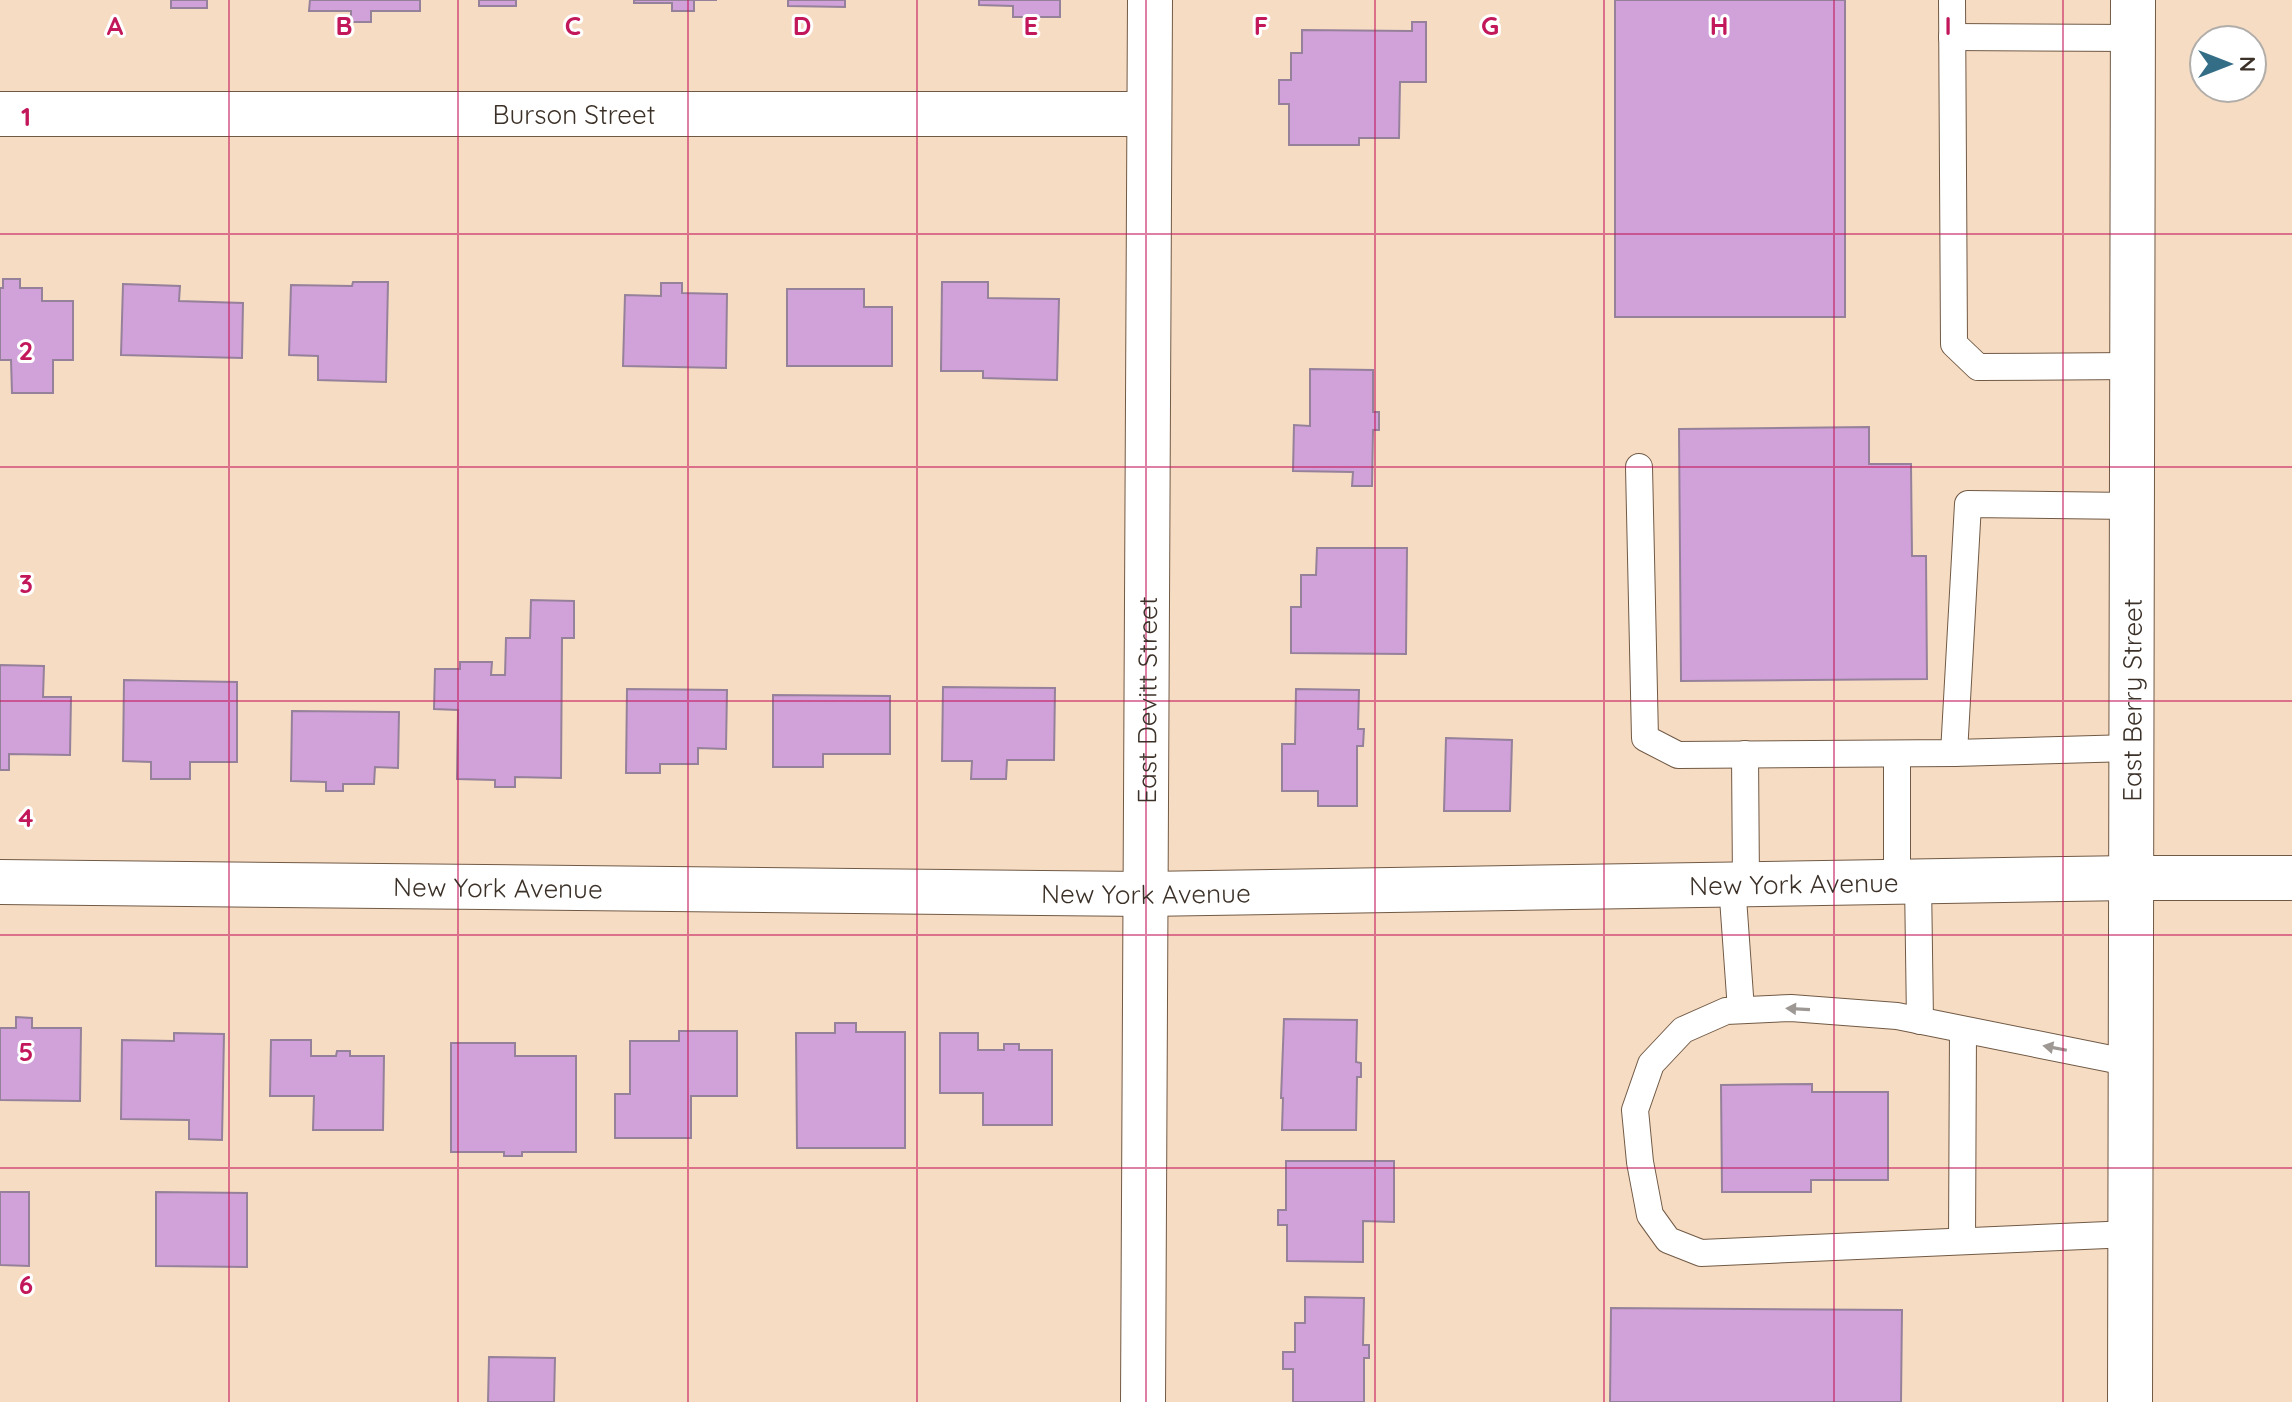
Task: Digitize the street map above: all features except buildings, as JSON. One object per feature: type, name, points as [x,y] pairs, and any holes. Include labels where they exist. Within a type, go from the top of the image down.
[{"type":"street","name":"East Devitt Street","points":[[1143,1402],[1150,0]]},
{"type":"street","name":"East Berry Street","points":[[2130,1402],[2133,19]]},
{"type":"street","name":"Burson Street","points":[[0,114],[1149,114]]},
{"type":"street","name":"New York Avenue","points":[[0,882],[1145,894],[2292,878]]},
{"type":"lane","points":[[1952,0],[1954,344],[1978,367],[2131,366]]},
{"type":"lane","points":[[1952,37],[2133,19]]},
{"type":"lane","points":[[1639,467],[1645,738],[1678,755],[2131,748]]},
{"type":"lane","points":[[1954,753],[1968,504],[2131,506]]},
{"type":"lane","points":[[1741,1010],[1739,884],[1745,754]]},
{"type":"lane","points":[[1897,754],[1920,1021]]},
{"type":"lane","points":[[2130,1234],[1701,1253],[1668,1240],[1650,1215],[1640,1162],[1635,1110],[1651,1064],[1683,1030],[1726,1011],[1791,1008],[1897,1016],[2131,1063]]},
{"type":"lane","points":[[1962,1241],[1963,1030]]}]
